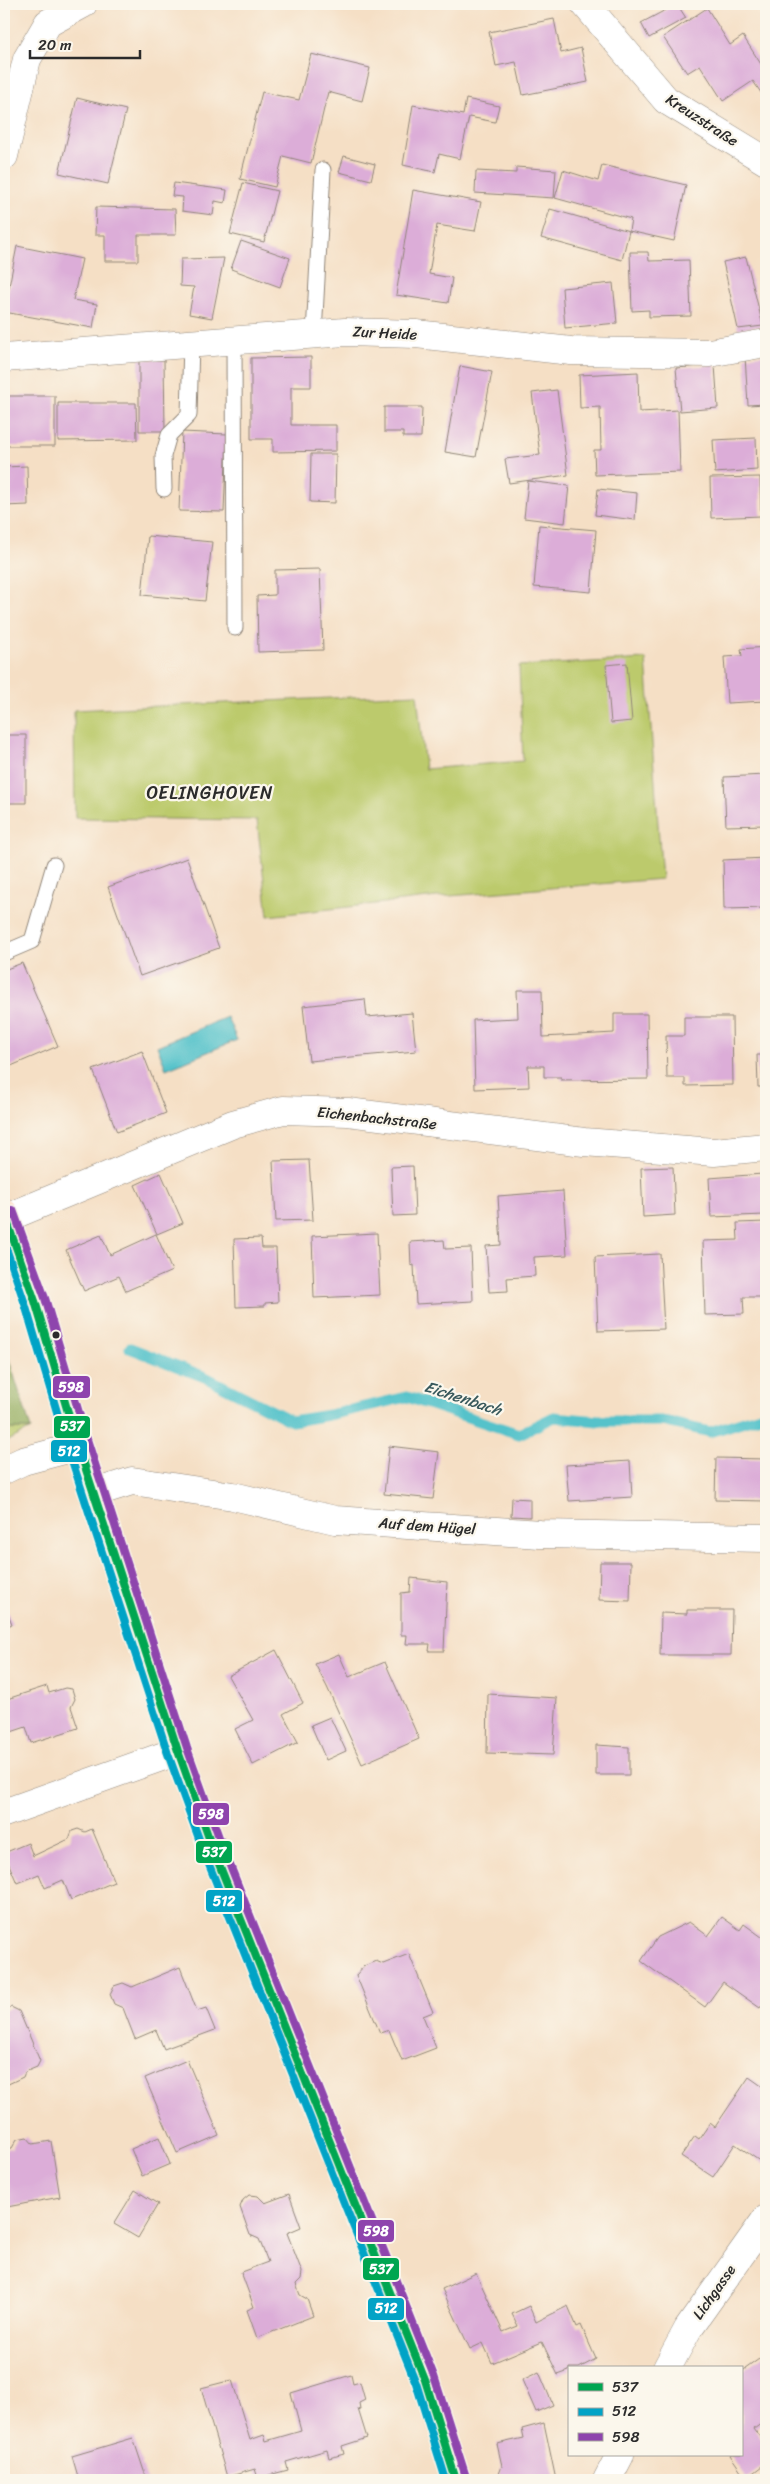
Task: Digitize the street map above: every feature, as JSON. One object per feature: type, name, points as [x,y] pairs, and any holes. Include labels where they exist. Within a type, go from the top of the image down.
[{"type":"main road","points":[[5,1216],[35,1301],[78,1446],[178,1751],[211,1844],[425,2380],[456,2480]]},
{"type":"street","points":[[4,156],[27,59],[48,23],[84,4]]},
{"type":"street","name":"Kreuzstraße","points":[[585,4],[666,100],[766,161]]},
{"type":"street","name":"Zur Heide","points":[[4,358],[345,332],[416,334],[571,351],[709,353],[766,344]]},
{"type":"street","name":"Eichenbachstraße","points":[[5,1216],[233,1124],[283,1110],[348,1112],[584,1142],[714,1152],[766,1147]]},
{"type":"street","points":[[4,1470],[23,1461],[78,1446]]},
{"type":"street","name":"Auf dem Hügel","points":[[94,1493],[132,1481],[233,1496],[335,1520],[540,1534],[766,1538]]},
{"type":"street","points":[[4,1813],[178,1751]]},
{"type":"street","name":"Lichgasse","points":[[668,2366],[688,2329],[766,2219]]},
{"type":"street","points":[[606,2480],[619,2456]]},
{"type":"lane","points":[[314,334],[323,170]]},
{"type":"lane","points":[[234,340],[236,628]]},
{"type":"lane","points":[[164,489],[164,456],[169,435],[189,415],[191,344]]},
{"type":"lane","points":[[4,954],[32,941],[54,865]]},
{"type":"green space","points":[[646,659],[662,879],[437,897],[268,916],[257,820],[75,818],[74,710],[417,694],[425,769],[523,761],[519,666]]},
{"type":"green space","points":[[4,1344],[31,1429],[4,1429]]},
{"type":"green space","points":[[4,1429],[31,1429],[4,1443]]},
{"type":"water","points":[[227,1017],[237,1040],[166,1069],[157,1046]]},
{"type":"building","points":[[677,4],[686,18],[649,38],[641,23]]},
{"type":"building","points":[[707,8],[730,45],[743,36],[766,72],[766,100],[753,81],[723,101],[700,65],[687,73],[663,37]]},
{"type":"building","points":[[554,19],[561,53],[581,48],[588,82],[523,95],[516,62],[496,66],[489,32]]},
{"type":"building","points":[[311,54],[370,68],[362,101],[328,92],[311,163],[283,156],[275,187],[240,179],[262,92],[299,100]]},
{"type":"building","points":[[77,98],[126,110],[108,184],[59,173]]},
{"type":"building","points":[[466,99],[499,106],[495,122],[469,117],[460,159],[439,154],[435,172],[403,165],[413,105],[463,115]]},
{"type":"building","points":[[344,156],[375,164],[371,180],[339,172]]},
{"type":"building","points":[[602,165],[686,185],[674,241],[629,231],[631,219],[555,198],[563,170],[598,181]]},
{"type":"building","points":[[516,167],[556,170],[554,198],[475,193],[476,171],[516,173]]},
{"type":"building","points":[[174,183],[227,190],[225,203],[215,201],[213,215],[182,211],[183,197],[172,196]]},
{"type":"building","points":[[243,183],[277,191],[264,242],[230,234]]},
{"type":"building","points":[[413,190],[481,202],[475,231],[437,225],[429,274],[452,278],[448,303],[396,295]]},
{"type":"building","points":[[96,207],[175,209],[176,235],[138,235],[138,261],[105,261],[105,235],[95,235]]},
{"type":"building","points":[[550,209],[629,231],[622,260],[541,238]]},
{"type":"building","points":[[241,241],[290,258],[280,287],[231,269]]},
{"type":"building","points":[[17,246],[82,259],[73,300],[97,304],[93,328],[4,312]]},
{"type":"building","points":[[630,252],[648,252],[649,261],[689,260],[691,316],[649,317],[649,310],[632,311]]},
{"type":"building","points":[[746,257],[763,326],[738,329],[723,262]]},
{"type":"building","points":[[224,258],[212,318],[189,314],[194,287],[180,286],[181,259]]},
{"type":"building","points":[[613,283],[617,323],[565,328],[562,288]]},
{"type":"building","points":[[766,355],[766,404],[748,405],[745,356]]},
{"type":"building","points":[[311,357],[311,387],[291,387],[291,425],[336,425],[336,451],[273,452],[273,439],[251,439],[251,358]]},
{"type":"building","points":[[139,359],[164,360],[165,431],[139,431]]},
{"type":"building","points":[[715,365],[718,408],[680,411],[676,368]]},
{"type":"building","points":[[460,366],[492,372],[476,457],[445,452]]},
{"type":"building","points":[[638,372],[639,412],[678,410],[680,472],[595,475],[594,450],[601,450],[600,407],[580,408],[579,375]]},
{"type":"building","points":[[557,390],[568,475],[509,483],[505,459],[540,455],[532,393]]},
{"type":"building","points":[[5,396],[55,396],[55,446],[4,446]]},
{"type":"building","points":[[58,403],[136,403],[137,440],[58,441]]},
{"type":"building","points":[[384,407],[422,407],[421,437],[403,437],[403,432],[384,432]]},
{"type":"building","points":[[182,432],[227,434],[224,512],[179,511]]},
{"type":"building","points":[[756,438],[757,470],[715,473],[713,440]]},
{"type":"building","points":[[311,454],[336,454],[335,503],[310,502]]},
{"type":"building","points":[[27,466],[28,505],[4,506],[4,467]]},
{"type":"building","points":[[760,477],[761,516],[711,518],[710,478]]},
{"type":"building","points":[[528,481],[569,486],[565,523],[524,518]]},
{"type":"building","points":[[598,489],[637,493],[635,520],[595,515]]},
{"type":"building","points":[[539,525],[596,530],[591,592],[534,587]]},
{"type":"building","points":[[148,536],[212,542],[205,601],[142,595]]},
{"type":"building","points":[[320,569],[323,650],[258,652],[257,596],[275,595],[275,570]]},
{"type":"building","points":[[766,647],[766,701],[727,703],[724,657],[742,656],[741,649]]},
{"type":"building","points":[[627,663],[632,721],[611,723],[606,665]]},
{"type":"building","points":[[4,735],[26,735],[26,803],[4,803]]},
{"type":"building","points":[[766,775],[766,825],[726,826],[724,777]]},
{"type":"building","points":[[187,858],[219,948],[140,976],[108,887]]},
{"type":"building","points":[[766,858],[766,908],[724,909],[723,860]]},
{"type":"building","points":[[22,963],[58,1046],[4,1069],[4,970]]},
{"type":"building","points":[[517,990],[542,990],[543,1037],[614,1033],[614,1014],[647,1014],[648,1079],[561,1080],[561,1077],[544,1077],[544,1066],[528,1066],[529,1087],[475,1089],[473,1020],[518,1018]]},
{"type":"building","points":[[365,999],[367,1017],[412,1013],[416,1051],[309,1061],[303,1006]]},
{"type":"building","points":[[684,1017],[732,1017],[733,1085],[685,1086],[685,1078],[667,1078],[666,1036],[684,1036]]},
{"type":"building","points":[[142,1051],[166,1113],[117,1132],[93,1070]]},
{"type":"building","points":[[757,1055],[766,1055],[766,1087],[758,1087]]},
{"type":"building","points":[[309,1160],[313,1220],[276,1221],[273,1161]]},
{"type":"building","points":[[413,1166],[415,1215],[393,1216],[391,1167]]},
{"type":"building","points":[[673,1167],[675,1215],[643,1217],[641,1168]]},
{"type":"building","points":[[161,1173],[183,1223],[157,1234],[135,1185]]},
{"type":"building","points":[[763,1174],[765,1215],[711,1217],[709,1178]]},
{"type":"building","points":[[563,1191],[567,1255],[534,1257],[535,1276],[507,1278],[508,1291],[489,1292],[486,1246],[501,1245],[498,1196]]},
{"type":"building","points":[[766,1222],[766,1297],[743,1297],[744,1314],[705,1315],[703,1241],[738,1240],[737,1223]]},
{"type":"building","points":[[377,1233],[380,1295],[314,1298],[312,1236]]},
{"type":"building","points":[[156,1234],[172,1271],[126,1291],[119,1276],[84,1291],[66,1250],[101,1235],[110,1255]]},
{"type":"building","points":[[261,1238],[262,1248],[276,1248],[278,1302],[265,1303],[265,1306],[236,1307],[234,1239]]},
{"type":"building","points":[[444,1240],[445,1249],[471,1248],[473,1301],[416,1304],[414,1265],[411,1266],[410,1242]]},
{"type":"building","points":[[660,1254],[664,1329],[598,1331],[595,1257]]},
{"type":"building","points":[[389,1446],[439,1452],[433,1499],[384,1494]]},
{"type":"building","points":[[716,1458],[766,1459],[766,1501],[715,1500]]},
{"type":"building","points":[[630,1461],[632,1497],[569,1501],[566,1465]]},
{"type":"building","points":[[512,1498],[530,1499],[530,1517],[511,1516]]},
{"type":"building","points":[[600,1562],[631,1562],[630,1601],[599,1600]]},
{"type":"building","points":[[411,1578],[447,1582],[444,1651],[429,1651],[430,1644],[406,1644],[407,1635],[401,1635],[401,1593],[410,1592]]},
{"type":"building","points":[[4,1603],[12,1624],[4,1628]]},
{"type":"building","points":[[687,1610],[732,1610],[731,1655],[660,1655],[661,1613],[687,1614]]},
{"type":"building","points":[[276,1650],[303,1703],[283,1714],[298,1742],[253,1765],[235,1729],[253,1720],[228,1676]]},
{"type":"building","points":[[339,1654],[349,1677],[385,1662],[419,1739],[362,1764],[315,1664]]},
{"type":"building","points":[[47,1686],[49,1693],[65,1688],[72,1689],[75,1699],[71,1707],[78,1728],[31,1743],[26,1727],[11,1732],[4,1711],[4,1700]]},
{"type":"building","points":[[488,1694],[557,1698],[553,1755],[487,1753]]},
{"type":"building","points":[[330,1717],[346,1751],[326,1760],[311,1725]]},
{"type":"building","points":[[596,1745],[629,1747],[629,1775],[596,1775]]},
{"type":"building","points":[[78,1829],[85,1832],[92,1829],[114,1882],[71,1900],[63,1880],[45,1888],[39,1874],[17,1883],[4,1853],[28,1843],[33,1856],[69,1839],[72,1831]]},
{"type":"building","points":[[722,1917],[740,1930],[744,1924],[766,1940],[766,1999],[760,2008],[723,1982],[705,2007],[641,1961],[658,1937],[689,1922],[708,1936]]},
{"type":"building","points":[[409,1954],[433,2012],[423,2016],[436,2048],[402,2061],[389,2030],[380,2033],[356,1975],[364,1966],[376,1961],[383,1964]]},
{"type":"building","points":[[180,1967],[197,2011],[206,2008],[215,2030],[164,2049],[156,2030],[135,2039],[123,2008],[114,2004],[110,1994],[114,1986],[123,1983],[132,1987]]},
{"type":"building","points":[[11,2007],[19,2011],[40,2061],[37,2067],[25,2072],[23,2077],[4,2086],[4,2011]]},
{"type":"building","points":[[187,2060],[219,2135],[177,2153],[145,2078]]},
{"type":"building","points":[[749,2077],[766,2089],[766,2160],[764,2164],[735,2144],[713,2177],[681,2156],[695,2136],[699,2139],[710,2123],[715,2127]]},
{"type":"building","points":[[27,2137],[33,2144],[51,2141],[60,2197],[7,2207],[4,2187],[4,2149],[12,2148],[17,2139]]},
{"type":"building","points":[[159,2137],[170,2164],[142,2176],[131,2149]]},
{"type":"building","points":[[135,2190],[158,2204],[138,2238],[114,2224]]},
{"type":"building","points":[[289,2194],[301,2227],[287,2233],[302,2272],[301,2279],[296,2284],[300,2295],[307,2299],[313,2316],[257,2338],[247,2310],[254,2307],[241,2272],[268,2262],[259,2239],[250,2235],[240,2207],[243,2200],[249,2195],[258,2196],[265,2203]]},
{"type":"building","points":[[476,2273],[503,2332],[518,2326],[512,2314],[529,2306],[536,2322],[568,2306],[577,2327],[581,2325],[596,2359],[583,2366],[568,2366],[568,2371],[558,2375],[542,2342],[492,2363],[483,2343],[470,2349],[442,2289]]},
{"type":"building","points":[[766,2354],[766,2420],[754,2429],[766,2445],[766,2463],[746,2478],[731,2456],[742,2456],[742,2371]]},
{"type":"building","points":[[539,2372],[553,2405],[536,2412],[522,2380]]},
{"type":"building","points":[[351,2375],[353,2384],[360,2382],[365,2400],[359,2403],[360,2409],[358,2409],[367,2438],[342,2446],[344,2454],[329,2458],[327,2450],[286,2462],[288,2470],[258,2478],[255,2469],[227,2477],[201,2388],[232,2380],[250,2440],[264,2435],[266,2441],[301,2431],[291,2393]]},
{"type":"building","points":[[544,2423],[556,2480],[501,2480],[499,2474],[502,2466],[497,2444],[524,2438],[522,2429]]},
{"type":"building","points":[[133,2438],[147,2480],[79,2480],[72,2456]]},
{"type":"waterway","name":"Eichenbach","points":[[130,1348],[205,1377],[292,1421],[329,1415],[407,1397],[519,1434],[554,1417],[598,1421],[662,1421],[710,1432],[766,1414]]},
{"type":"transit line","name":"598","points":[[13,1210],[45,1298],[85,1433],[187,1748],[220,1840],[434,2376],[466,2477]]},
{"type":"transit line","name":"537","points":[[4,1213],[35,1301],[75,1436],[178,1751],[211,1844],[425,2380],[456,2480]]},
{"type":"transit line","name":"512","points":[[4,1242],[25,1304],[65,1439],[168,1754],[202,1847],[416,2383],[446,2480]]},
{"type":"district","name":"OELINGHOVEN","points":[[210,793]]}]
